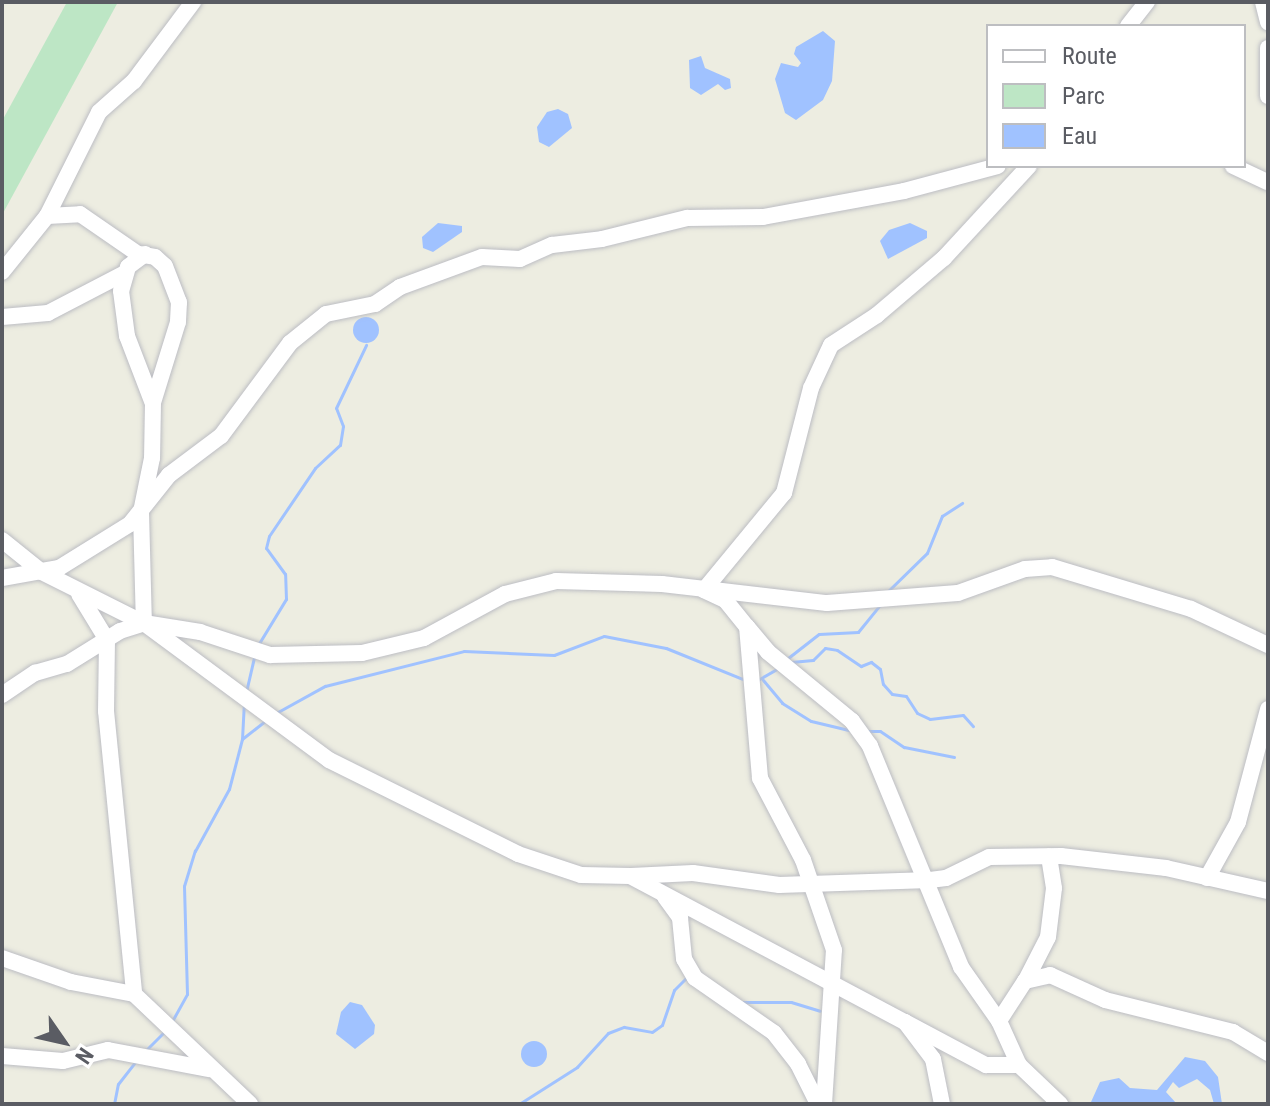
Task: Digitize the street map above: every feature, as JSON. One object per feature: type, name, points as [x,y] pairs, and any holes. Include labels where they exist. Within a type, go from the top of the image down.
[{"type":"street","points":[[2,272],[47,216],[99,112],[134,81],[193,2]]},
{"type":"street","points":[[1130,24],[1147,2]]},
{"type":"street","points":[[1263,2],[1268,22]]},
{"type":"street","points":[[1268,48],[1268,96]]},
{"type":"street","points":[[2,578],[42,572],[78,559],[141,512],[169,475],[221,436],[290,343],[326,314],[375,304],[400,287],[482,257],[520,259],[552,245],[602,239],[687,218],[763,217],[805,210],[989,168]]},
{"type":"street","points":[[704,590],[784,493],[811,388],[831,345],[877,315],[944,258],[1027,168]]},
{"type":"street","points":[[1237,168],[1268,182]]},
{"type":"street","points":[[47,216],[80,214],[165,266],[179,302],[178,322],[153,403],[152,458],[141,512],[144,623]]},
{"type":"street","points":[[2,317],[48,313],[123,274],[145,254]]},
{"type":"street","points":[[123,274],[127,336],[153,403]]},
{"type":"street","points":[[2,540],[42,572],[144,623],[329,760],[518,854],[581,875],[693,873],[813,884],[930,880],[946,878],[989,857],[1049,856],[1166,868],[1268,891]]},
{"type":"street","points":[[2,695],[144,623],[200,632],[270,655],[362,653],[424,638],[505,594],[542,583],[662,584],[827,603],[958,593],[1025,569],[1052,567],[1191,609],[1268,645]]},
{"type":"street","points":[[72,587],[88,603],[107,640],[106,711],[134,994]]},
{"type":"street","points":[[704,590],[725,600],[768,652],[860,731],[930,880],[961,967],[999,1021],[1019,1065],[1060,1104]]},
{"type":"street","points":[[747,627],[760,778],[813,884],[834,950],[835,982],[821,1104]]},
{"type":"street","points":[[1207,878],[1238,822],[1268,709]]},
{"type":"street","points":[[999,1021],[1048,937],[1054,888],[1049,856]]},
{"type":"street","points":[[630,876],[835,982],[986,1065],[1019,1065]]},
{"type":"street","points":[[663,894],[680,918],[684,959],[695,978],[774,1033],[807,1077],[821,1104]]},
{"type":"street","points":[[2,958],[71,982],[134,994],[250,1104]]},
{"type":"street","points":[[1025,981],[1050,975],[1105,1000],[1233,1032],[1268,1053]]},
{"type":"street","points":[[905,1022],[933,1059],[942,1104]]},
{"type":"street","points":[[2,1056],[28,1062],[63,1061],[108,1050],[212,1070]]},
{"type":"green space","points":[[67,2],[118,2],[2,215],[2,121]]},
{"type":"water","points":[[823,31],[835,41],[832,81],[823,100],[796,120],[785,113],[775,79],[781,63],[798,67],[801,63],[794,54],[796,47]]},
{"type":"water","points":[[701,56],[705,68],[730,79],[731,88],[725,90],[718,84],[701,95],[690,88],[689,60]]},
{"type":"water","points":[[558,109],[568,114],[572,128],[549,147],[539,142],[537,127],[547,112]]},
{"type":"water","points":[[438,223],[462,226],[462,232],[433,252],[423,248],[422,237]]},
{"type":"water","points":[[910,223],[927,231],[927,238],[888,259],[880,241],[889,230]]},
{"type":"water","points":[[366,317],[375,321],[379,330],[375,339],[366,343],[357,339],[353,330],[357,321]]},
{"type":"water","points":[[350,1002],[362,1005],[375,1025],[374,1034],[355,1049],[336,1034],[341,1012]]},
{"type":"water","points":[[534,1041],[543,1045],[547,1054],[543,1063],[534,1067],[525,1063],[521,1054],[525,1045]]},
{"type":"water","points":[[1185,1057],[1205,1061],[1218,1077],[1222,1104],[1214,1104],[1210,1090],[1197,1079],[1179,1088],[1173,1082],[1166,1092],[1177,1104],[1091,1102],[1100,1082],[1119,1078],[1130,1088],[1157,1090]]},
{"type":"waterway","points":[[258,645],[286,599],[285,574],[266,548],[269,536],[315,468],[340,445],[343,426],[336,408],[366,345]]},
{"type":"waterway","points":[[887,592],[927,553],[942,516],[962,503]]},
{"type":"waterway","points":[[788,658],[819,634],[858,632],[879,606]]},
{"type":"waterway","points":[[276,713],[325,686],[464,651],[554,655],[604,636],[666,648],[745,680]]},
{"type":"waterway","points":[[791,662],[813,660],[825,648],[837,650],[861,666],[871,662],[880,669],[883,684],[892,694],[906,696],[917,713],[930,719],[963,715],[973,726]]},
{"type":"waterway","points":[[246,692],[254,656]]},
{"type":"waterway","points":[[756,681],[780,667]]},
{"type":"waterway","points":[[763,680],[782,703],[811,721],[853,731]]},
{"type":"waterway","points":[[242,739],[244,703]]},
{"type":"waterway","points":[[171,1023],[187,994],[184,886],[195,851],[229,789],[242,739],[266,720]]},
{"type":"waterway","points":[[865,731],[880,731],[904,747],[954,757]]},
{"type":"waterway","points":[[519,1104],[577,1067],[608,1033],[624,1027],[652,1032],[662,1025],[674,990],[687,977]]},
{"type":"waterway","points":[[743,1002],[791,1002],[820,1011]]},
{"type":"waterway","points":[[147,1049],[164,1032]]},
{"type":"waterway","points":[[114,1104],[118,1084],[136,1061]]}]
